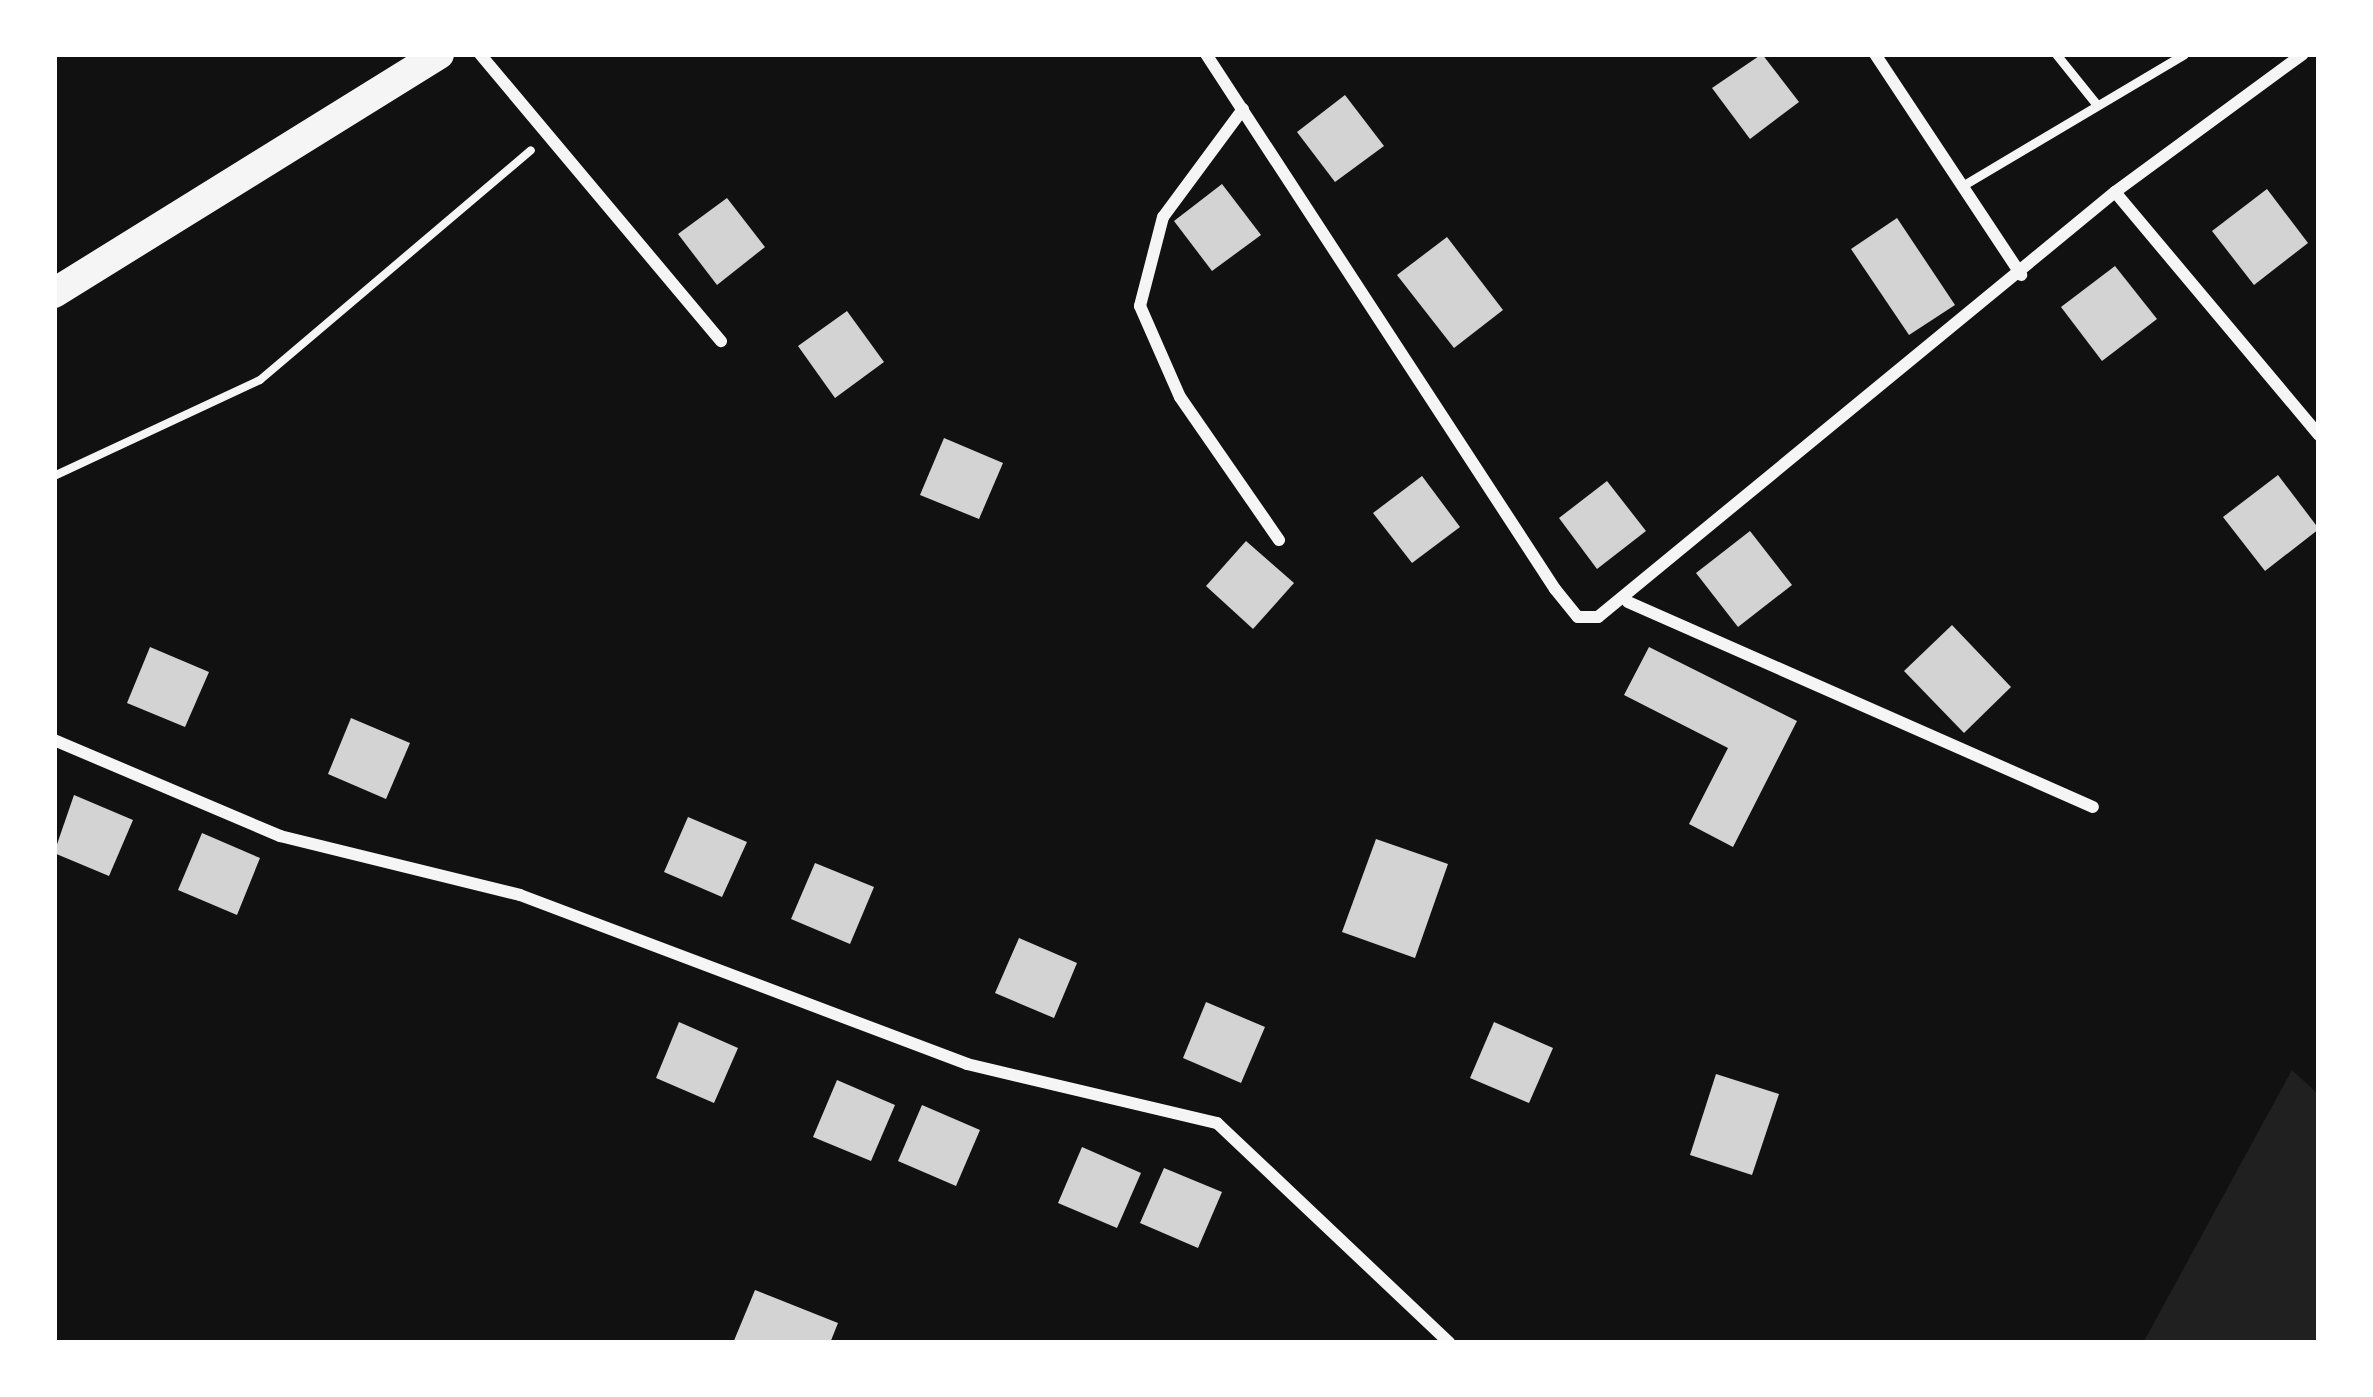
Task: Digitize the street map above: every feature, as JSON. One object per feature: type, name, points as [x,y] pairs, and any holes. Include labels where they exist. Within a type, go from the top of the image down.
[{"type":"main road","points":[[54,293],[439,54]]},
{"type":"street","points":[[480,54],[721,341]]},
{"type":"street","points":[[1207,54],[1578,617],[1628,602],[2115,192],[2303,54]]},
{"type":"street","points":[[1875,54],[2021,275]]},
{"type":"street","points":[[1243,109],[1163,217],[1140,306],[1180,397],[1279,540]]},
{"type":"street","points":[[2115,192],[2319,435]]},
{"type":"street","points":[[1628,602],[2092,807]]},
{"type":"street","points":[[54,740],[280,836],[520,895],[967,1064],[1217,1123],[1450,1343]]},
{"type":"lane","points":[[2056,54],[2097,105]]},
{"type":"lane","points":[[1962,186],[2184,54]]},
{"type":"path","points":[[54,476],[260,380],[546,137]]},
{"type":"shaded area","points":[[2292,1070],[2319,1095],[2319,1343],[2143,1343]]},
{"type":"building","points":[[1762,54],[1799,102],[1750,139],[1712,88]]},
{"type":"building","points":[[1345,95],[1384,146],[1335,182],[1297,132]]},
{"type":"building","points":[[1222,184],[1261,235],[1212,271],[1174,221]]},
{"type":"building","points":[[2267,189],[2308,243],[2254,285],[2212,231]]},
{"type":"building","points":[[727,198],[765,247],[717,285],[678,234]]},
{"type":"building","points":[[1897,218],[1955,305],[1909,335],[1851,249]]},
{"type":"building","points":[[1447,237],[1503,310],[1454,348],[1397,275]]},
{"type":"building","points":[[2115,266],[2157,319],[2102,361],[2061,307]]},
{"type":"building","points":[[847,311],[884,362],[835,398],[798,346]]},
{"type":"building","points":[[944,438],[1003,463],[979,519],[920,495]]},
{"type":"building","points":[[2278,475],[2319,529],[2265,571],[2223,517]]},
{"type":"building","points":[[1422,476],[1460,527],[1412,563],[1373,513]]},
{"type":"building","points":[[1607,481],[1646,531],[1597,569],[1559,518]]},
{"type":"building","points":[[1750,531],[1792,585],[1738,627],[1696,573]]},
{"type":"building","points":[[1246,541],[1294,583],[1253,629],[1206,586]]},
{"type":"building","points":[[1952,625],[2011,687],[1964,733],[1904,671]]},
{"type":"building","points":[[150,647],[209,672],[185,727],[127,703]]},
{"type":"building","points":[[1649,647],[1797,721],[1733,847],[1689,824],[1728,748],[1624,695]]},
{"type":"building","points":[[351,718],[410,743],[386,799],[328,774]]},
{"type":"building","points":[[74,795],[133,820],[109,876],[54,853]]},
{"type":"building","points":[[688,817],[747,842],[722,897],[664,872]]},
{"type":"building","points":[[202,833],[260,858],[237,915],[178,890]]},
{"type":"building","points":[[1376,839],[1448,864],[1415,958],[1342,932]]},
{"type":"building","points":[[815,863],[874,887],[850,944],[791,919]]},
{"type":"building","points":[[1019,938],[1077,963],[1054,1018],[995,993]]},
{"type":"building","points":[[1206,1002],[1265,1027],[1241,1083],[1183,1058]]},
{"type":"building","points":[[679,1022],[738,1048],[714,1103],[656,1078]]},
{"type":"building","points":[[1494,1022],[1553,1048],[1529,1103],[1470,1078]]},
{"type":"building","points":[[1716,1074],[1779,1094],[1752,1175],[1690,1155]]},
{"type":"building","points":[[837,1080],[895,1105],[871,1161],[813,1137]]},
{"type":"building","points":[[922,1105],[980,1130],[956,1186],[898,1161]]},
{"type":"building","points":[[1082,1147],[1141,1173],[1117,1228],[1058,1203]]},
{"type":"building","points":[[1164,1168],[1222,1192],[1198,1248],[1140,1223]]},
{"type":"building","points":[[755,1290],[838,1323],[830,1343],[733,1343]]}]
